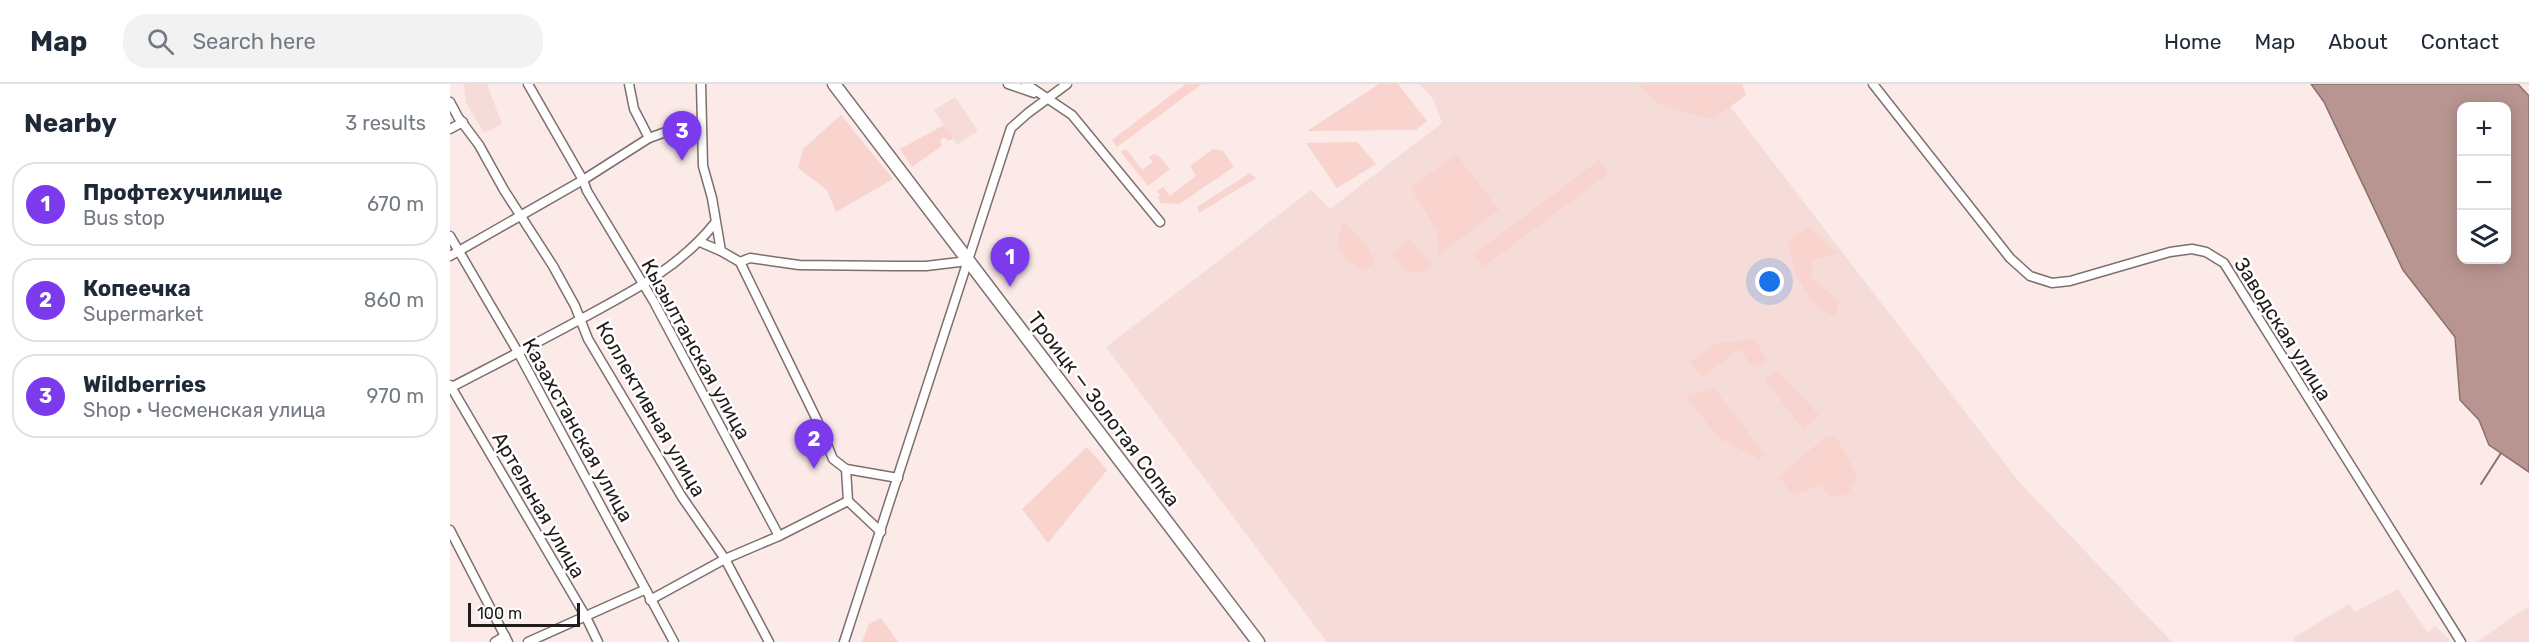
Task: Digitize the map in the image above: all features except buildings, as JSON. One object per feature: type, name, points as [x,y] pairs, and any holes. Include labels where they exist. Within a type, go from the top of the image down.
[{"type":"street","name":"Кызылтанская улица","points":[[528,84],[583,180],[587,191],[654,302],[779,536]]},
{"type":"street","points":[[629,84],[634,109],[649,138]]},
{"type":"street","points":[[700,84],[703,166],[712,198],[714,223],[721,251]]},
{"type":"street","name":"Троицк — Золотая Сопка","points":[[834,84],[1258,642]]},
{"type":"street","points":[[1008,84],[1049,98]]},
{"type":"street","points":[[1026,84],[1072,115],[1160,222]]},
{"type":"street","points":[[844,642],[1011,128],[1067,84]]},
{"type":"street","name":"Заводская улица","points":[[1873,84],[2010,258],[2030,276],[2052,284],[2070,281],[2170,252],[2192,249],[2206,252],[2224,263],[2461,642]]},
{"type":"street","name":"Коллективная улица","points":[[450,102],[480,145],[504,190],[553,266],[588,339],[682,497],[725,559],[769,642]]},
{"type":"street","points":[[450,129],[463,122]]},
{"type":"street","points":[[450,256],[583,180],[649,138],[674,129],[701,132]]},
{"type":"street","points":[[450,387],[519,354],[643,287],[700,242],[714,223]]},
{"type":"street","name":"Казахстанская улица","points":[[450,236],[519,354],[674,642]]},
{"type":"street","points":[[700,242],[740,262],[807,400],[832,459],[846,469],[898,478]]},
{"type":"street","points":[[740,262],[750,258],[799,266],[915,266],[968,261]]},
{"type":"street","name":"Артельная улица","points":[[450,387],[586,617],[598,642]]},
{"type":"street","points":[[846,469],[849,501],[881,532]]},
{"type":"street","points":[[650,600],[725,559],[779,536],[849,501]]},
{"type":"street","points":[[450,530],[507,639],[495,642]]},
{"type":"street","points":[[528,642],[644,590]]},
{"type":"shaded area","points":[[464,84],[487,84],[502,124],[484,133],[466,102]]},
{"type":"shaded area","points":[[1186,84],[1202,84],[1117,147],[1112,140]]},
{"type":"shaded area","points":[[1379,84],[1398,84],[1427,121],[1416,130],[1307,131]]},
{"type":"shaded area","points":[[1419,84],[1713,84],[2019,482],[2172,642],[1327,642],[1106,347],[1311,190],[1330,209],[1442,123],[1433,99]]},
{"type":"shaded area","points":[[1638,84],[1742,84],[1746,95],[1715,118],[1698,116],[1657,103]]},
{"type":"shaded area","points":[[2311,84],[2518,84],[2529,96],[2529,472],[2489,445],[2479,420],[2460,400],[2455,337],[2403,270],[2324,102]]},
{"type":"shaded area","points":[[955,97],[978,131],[957,145],[934,110]]},
{"type":"shaded area","points":[[841,115],[893,179],[836,212],[827,190],[798,168],[803,149]]},
{"type":"shaded area","points":[[944,125],[953,138],[949,141],[944,137],[940,140],[942,146],[912,167],[900,149]]},
{"type":"shaded area","points":[[1357,142],[1376,164],[1337,188],[1306,143]]},
{"type":"shaded area","points":[[1126,149],[1142,170],[1153,162],[1149,157],[1154,154],[1159,156],[1170,169],[1148,186],[1121,152]]},
{"type":"shaded area","points":[[1213,149],[1223,151],[1234,167],[1179,204],[1161,203],[1157,191],[1163,187],[1170,196],[1196,176],[1190,166]]},
{"type":"shaded area","points":[[1456,154],[1499,210],[1439,255],[1437,231],[1411,188]]},
{"type":"shaded area","points":[[1599,160],[1609,173],[1483,267],[1474,254]]},
{"type":"shaded area","points":[[1250,173],[1256,178],[1199,213],[1197,207]]},
{"type":"shaded area","points":[[1343,221],[1367,246],[1376,262],[1363,270],[1346,260],[1337,244]]},
{"type":"shaded area","points":[[1809,227],[1837,253],[1814,260],[1810,277],[1838,300],[1836,317],[1816,307],[1794,272],[1788,240]]},
{"type":"shaded area","points":[[1409,239],[1433,266],[1422,273],[1405,271],[1392,254]]},
{"type":"shaded area","points":[[1755,339],[1768,362],[1754,368],[1739,349],[1703,377],[1690,362],[1716,343]]},
{"type":"shaded area","points":[[1777,371],[1819,415],[1804,430],[1765,380]]},
{"type":"shaded area","points":[[1713,387],[1765,454],[1760,459],[1719,438],[1686,397]]},
{"type":"shaded area","points":[[1836,436],[1857,476],[1847,495],[1829,496],[1820,485],[1794,496],[1779,477],[1825,437]]},
{"type":"shaded area","points":[[1087,447],[1107,470],[1048,543],[1022,509]]},
{"type":"shaded area","points":[[2398,589],[2428,633],[2435,626],[2450,640],[2449,642],[2295,642],[2293,638],[2349,604],[2355,612]]},
{"type":"shaded area","points":[[2529,606],[2529,642],[2477,642],[2501,625]]},
{"type":"shaded area","points":[[881,618],[898,642],[862,642],[869,624]]},
{"type":"waterway","points":[[2481,484],[2501,453]]},
{"type":"place","name":"Wildberries","points":[[682,161]]},
{"type":"place","name":"Профтехучилище","points":[[1010,287]]},
{"type":"place","name":"Копеечка","points":[[814,469]]}]
